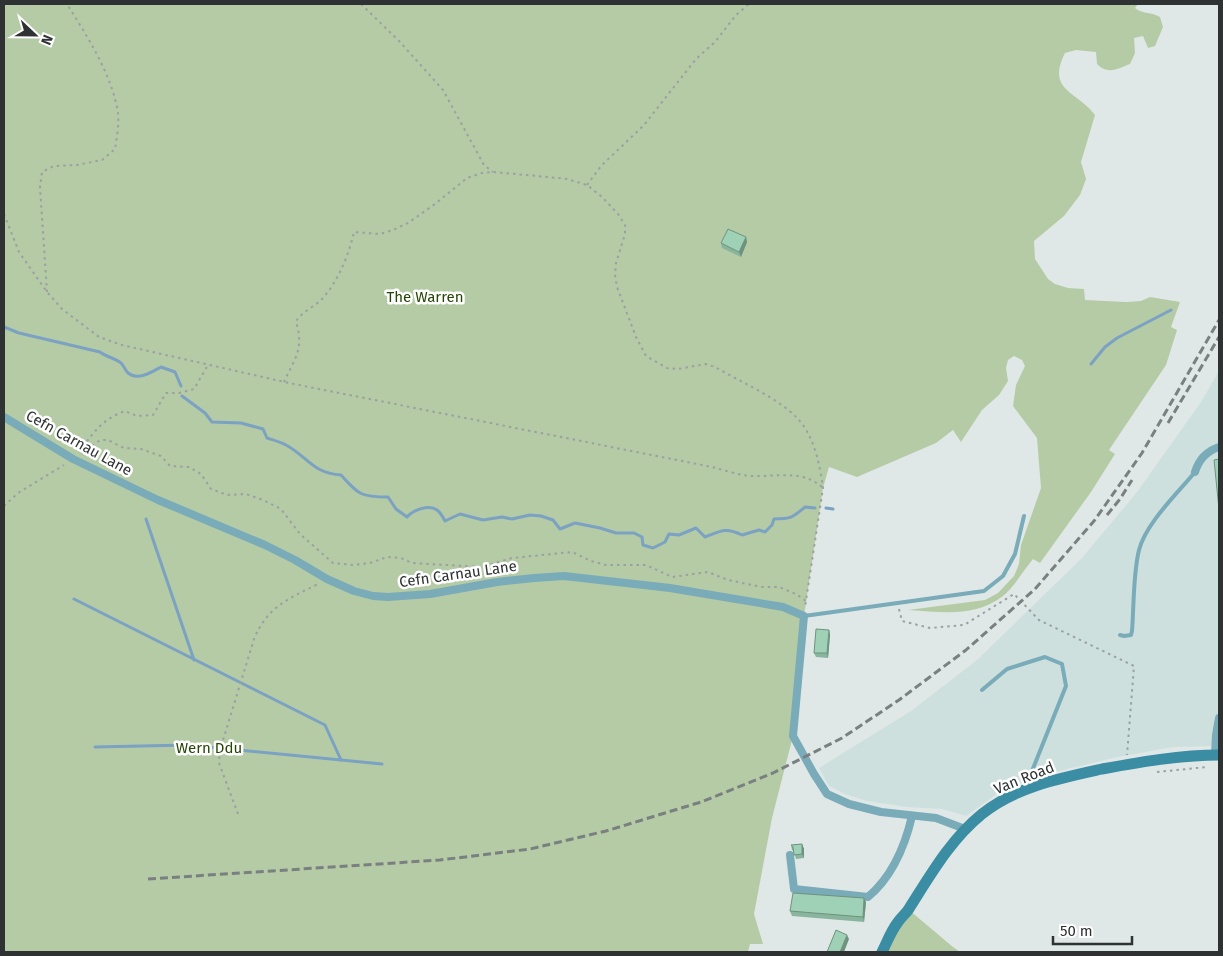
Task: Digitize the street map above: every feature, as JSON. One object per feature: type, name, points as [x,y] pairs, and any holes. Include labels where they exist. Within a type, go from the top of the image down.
[{"type":"street","name":"Cefn Carnau Lane","points":[[4,417],[74,458],[158,500],[265,545],[296,560],[327,580],[354,591],[373,596],[388,597],[430,594],[534,578],[564,576],[670,588],[719,596],[782,607],[804,616]]},
{"type":"street","points":[[1195,472],[1207,452],[1219,447]]},
{"type":"street","points":[[804,616],[793,736],[814,774],[828,794],[849,804],[881,812],[936,818],[965,829]]},
{"type":"street","points":[[1217,759],[1216,735],[1219,718]]},
{"type":"street","name":"Van Road","points":[[882,952],[898,921],[909,910],[934,867],[965,829],[984,812],[1024,791],[1050,781],[1149,760],[1217,759]]},
{"type":"street","points":[[790,855],[794,889],[868,897],[891,872],[906,840],[912,816]]},
{"type":"lane","points":[[1120,635],[1128,636],[1131,635],[1132,631],[1139,550],[1154,521],[1195,472]]},
{"type":"lane","points":[[804,616],[984,591],[1003,576],[1015,554],[1024,516]]},
{"type":"lane","points":[[982,690],[1007,669],[1046,657],[1062,664],[1066,686],[1024,791]]},
{"type":"path","points":[[47,292],[40,187],[42,172],[54,166],[77,165],[102,160],[115,149],[118,131],[118,108],[107,74],[67,4]]},
{"type":"path","points":[[361,4],[400,42],[443,90],[484,165],[493,172]]},
{"type":"path","points":[[588,185],[601,166],[644,125],[696,59],[715,42],[736,15],[749,4]]},
{"type":"path","points":[[284,382],[296,356],[300,338],[296,321],[299,316],[312,309],[324,297],[351,246],[354,232],[380,234],[393,230],[408,223],[467,178],[493,172],[567,179],[588,185],[618,214],[625,225],[625,234],[616,263],[615,275],[617,287],[646,356],[667,368],[678,369],[706,364],[716,367],[785,406],[799,420],[809,438],[820,469],[823,488],[804,616]]},
{"type":"path","points":[[4,214],[19,252],[47,292],[62,309],[99,337],[122,345],[284,382],[750,476],[788,474],[810,479],[823,488]]},
{"type":"path","points":[[74,458],[102,423],[125,411],[138,416],[153,415],[166,392],[194,389],[208,365]]},
{"type":"path","points":[[4,506],[18,493],[78,457],[100,440],[108,440],[124,448],[141,449],[161,456],[170,466],[190,467],[201,474],[211,489],[227,495],[246,494],[280,509],[300,534],[333,563],[353,565],[370,563],[387,557],[401,558],[412,563],[482,567],[512,558],[572,552],[591,561],[606,565],[646,565],[672,577],[708,572],[728,580],[779,587],[796,594],[806,601]]},
{"type":"path","points":[[238,814],[219,763],[220,750],[254,639],[260,625],[277,606],[327,580]]},
{"type":"path","points":[[897,602],[902,621],[930,628],[964,625],[1014,594],[1039,620],[1134,666],[1126,765]]},
{"type":"path","points":[[1151,772],[1217,759]]},
{"type":"shaded area","points":[[1219,371],[1219,746],[1173,747],[1113,758],[1034,777],[1004,789],[966,816],[942,809],[907,807],[867,801],[845,794],[829,786],[819,768],[911,711],[977,660],[1082,558],[1137,492],[1201,402]]},
{"type":"green space","points":[[4,4],[1138,4],[1135,8],[1138,10],[1160,17],[1163,27],[1155,46],[1148,48],[1143,36],[1134,38],[1135,53],[1130,64],[1109,70],[1097,64],[1096,52],[1076,50],[1065,53],[1060,66],[1059,75],[1061,83],[1095,115],[1081,162],[1086,179],[1080,195],[1064,216],[1034,241],[1035,259],[1048,279],[1055,284],[1068,288],[1084,289],[1085,300],[1126,302],[1141,301],[1150,297],[1180,302],[1171,327],[1177,330],[1166,365],[1109,450],[1115,454],[1091,492],[1040,563],[1033,559],[1007,593],[981,608],[957,612],[908,610],[985,600],[998,593],[1014,576],[1019,564],[1021,545],[1041,488],[1037,438],[1013,406],[1016,385],[1025,366],[1022,360],[1014,356],[1008,360],[1006,368],[1008,381],[999,395],[982,410],[961,442],[953,430],[936,443],[857,477],[829,467],[823,488],[804,616],[793,736],[772,818],[754,914],[763,944],[750,944],[748,952],[4,952]]},
{"type":"green space","points":[[909,910],[953,947],[960,952],[882,952]]},
{"type":"building","points":[[728,229],[746,237],[739,252],[721,243]]},
{"type":"building","points":[[1219,459],[1219,509],[1214,460]]},
{"type":"building","points":[[816,629],[829,630],[827,653],[814,653]]},
{"type":"building","points":[[802,844],[802,854],[794,855],[791,845]]},
{"type":"building","points":[[793,893],[864,898],[863,917],[790,911]]},
{"type":"building","points":[[836,930],[847,935],[840,952],[827,952]]},
{"type":"waterway","points":[[1091,364],[1105,347],[1117,338],[1171,310]]},
{"type":"waterway","points":[[4,327],[19,333],[100,352],[121,363],[128,373],[132,375],[145,375],[161,367],[175,372],[181,386]]},
{"type":"waterway","points":[[182,396],[205,413],[212,422],[241,423],[263,429],[267,438],[286,445],[317,468],[331,474],[341,475],[361,494],[388,497],[396,509],[407,517],[417,510],[426,508],[434,508],[442,515],[445,521],[460,514],[483,520],[502,517],[512,519],[530,515],[541,516],[553,520],[560,529],[575,523],[616,533],[634,533],[642,537],[643,545],[653,548],[665,542],[669,534],[679,535],[696,528],[705,537],[723,531],[731,531],[742,535],[759,530],[765,532],[772,525],[774,519],[791,517],[805,507],[815,508]]},
{"type":"waterway","points":[[826,508],[833,509]]},
{"type":"waterway","points":[[146,519],[194,660]]},
{"type":"waterway","points":[[74,599],[325,725],[341,760]]},
{"type":"waterway","points":[[95,747],[188,745],[382,764]]},
{"type":"railway","points":[[148,879],[440,860],[530,849],[606,831],[701,802],[773,773],[842,738],[899,700],[966,650],[1035,589],[1094,521],[1142,453],[1219,320]]},
{"type":"railway","points":[[1168,423],[1219,337]]},
{"type":"railway","points":[[1107,515],[1132,480]]},
{"type":"park label","name":"The Warren","points":[[425,297]]},
{"type":"park label","name":"Wern Ddu","points":[[209,748]]}]
